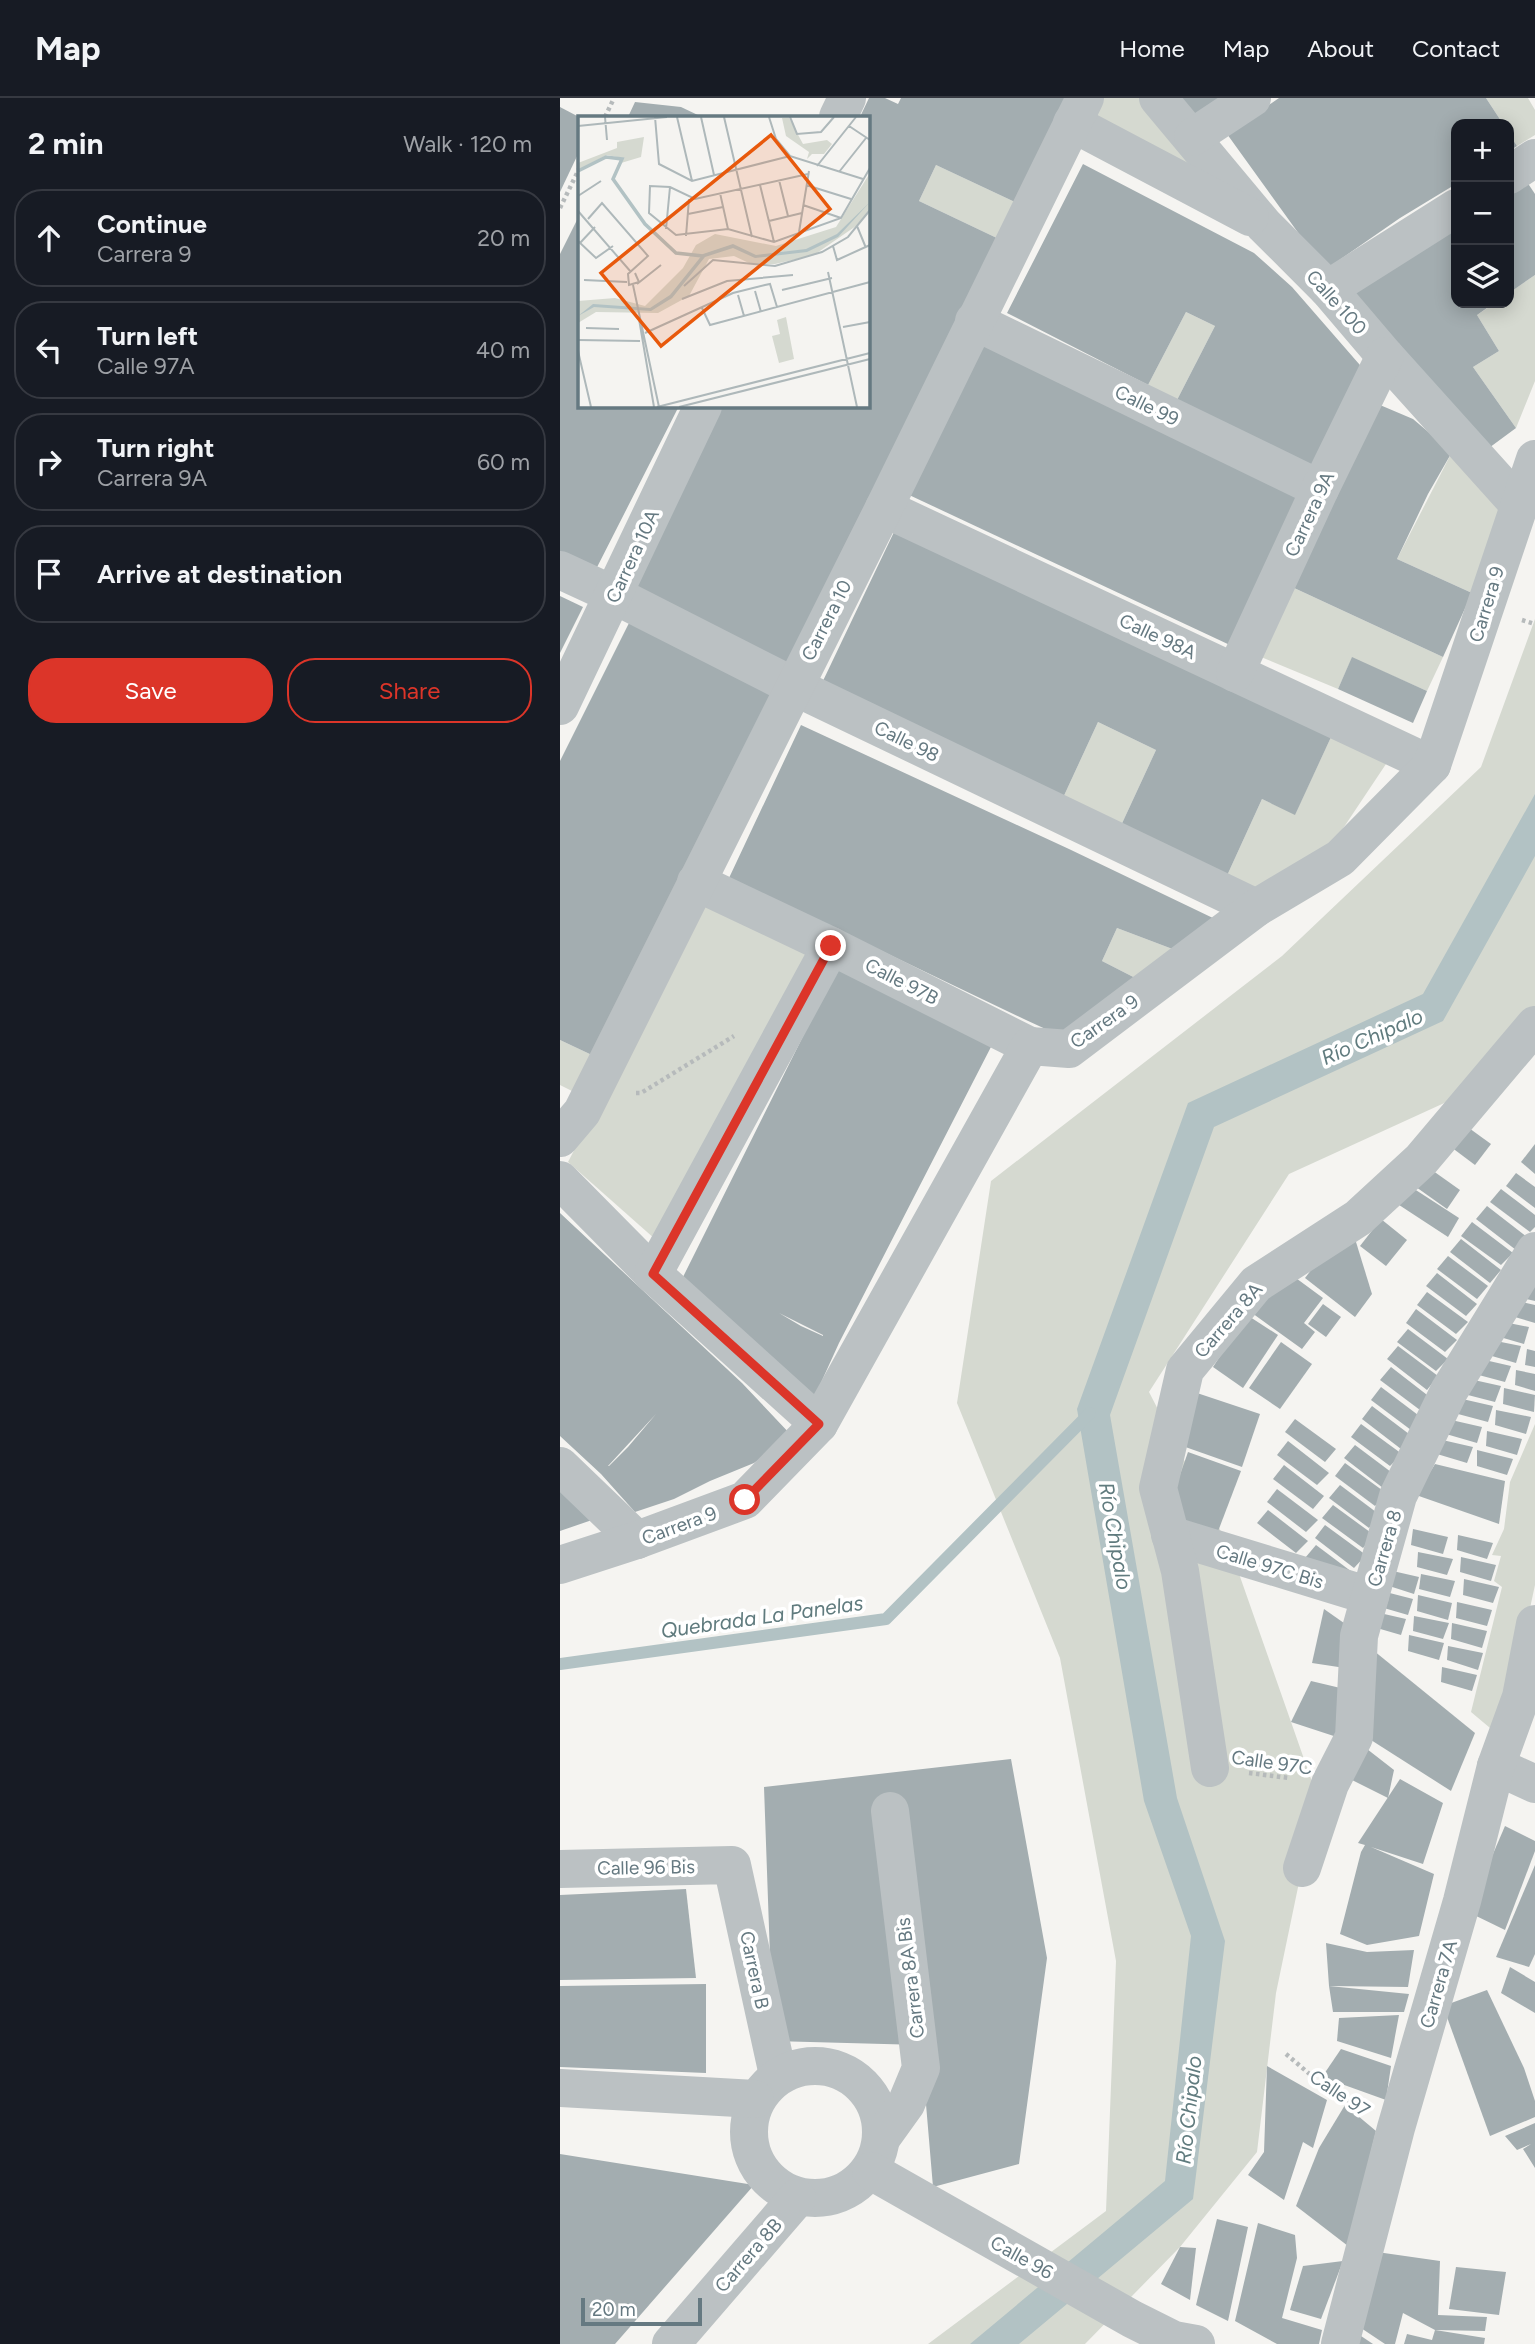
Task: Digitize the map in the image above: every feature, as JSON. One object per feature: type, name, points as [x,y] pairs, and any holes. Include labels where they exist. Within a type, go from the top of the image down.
[{"type":"street","points":[[838,116],[847,98]]},
{"type":"street","name":"Calle 100","points":[[1158,98],[1264,225],[1328,289],[1519,505]]},
{"type":"street","points":[[1193,137],[1252,98]]},
{"type":"street","points":[[1079,111],[1264,225]]},
{"type":"street","name":"Carrera 10","points":[[560,1138],[582,1112],[1079,111]]},
{"type":"street","points":[[1514,172],[1535,158]]},
{"type":"street","points":[[1328,289],[1451,211]]},
{"type":"street","name":"Calle 99","points":[[974,321],[1320,489]]},
{"type":"street","name":"Carrera 9A","points":[[1235,673],[1385,356]]},
{"type":"street","name":"Carrera 10A","points":[[560,706],[702,408]]},
{"type":"street","name":"Carrera 9","points":[[560,1565],[745,1500],[819,1424],[1030,1046],[1069,1049],[1256,908],[1340,858],[1432,765],[1535,459]]},
{"type":"street","name":"Calle 98A","points":[[884,508],[1432,765]]},
{"type":"street","name":"Calle 98","points":[[560,570],[793,686],[1256,908]]},
{"type":"street","name":"Calle 97B","points":[[696,881],[1030,1046]]},
{"type":"street","points":[[653,1274],[831,946]]},
{"type":"street","name":"Carrera 8A","points":[[1210,1768],[1180,1571],[1158,1488],[1185,1370],[1256,1284],[1358,1218],[1421,1160],[1535,1025]]},
{"type":"street","points":[[560,1180],[653,1274],[819,1424]]},
{"type":"street","name":"Carrera 8","points":[[1302,1868],[1330,1784],[1354,1737],[1359,1636],[1398,1496],[1449,1391],[1535,1251]]},
{"type":"street","points":[[560,1466],[637,1540]]},
{"type":"street","name":"Calle 97C Bis","points":[[1170,1535],[1370,1596]]},
{"type":"street","name":"Carrera 7A","points":[[1340,2344],[1396,2128],[1462,1901],[1496,1766],[1521,1697],[1535,1624]]},
{"type":"street","points":[[1496,1766],[1535,1784]]},
{"type":"street","name":"Carrera 8A Bis","points":[[883,2136],[906,2104],[921,2068],[890,1811]]},
{"type":"street","name":"Calle 96 Bis","points":[[560,1869],[732,1865]]},
{"type":"street","name":"Carrera B","points":[[732,1865],[767,2087]]},
{"type":"street","points":[[560,2088],[767,2087],[819,2064],[853,2075],[876,2101],[883,2136],[871,2171],[838,2196],[797,2199],[763,2177],[747,2139],[767,2087]]},
{"type":"street","name":"Calle 96","points":[[871,2171],[1132,2319],[1182,2343]]},
{"type":"street","name":"Carrera 8B","points":[[671,2344],[797,2199]]},
{"type":"path","points":[[605,116],[614,98]]},
{"type":"path","points":[[560,208],[578,171]]},
{"type":"path","points":[[590,1095],[640,1093],[737,1034]]},
{"type":"path","name":"Calle 97C","points":[[1210,1768],[1330,1784]]},
{"type":"path","name":"Calle 97","points":[[1286,2054],[1326,2088],[1396,2128]]},
{"type":"shaded area","points":[[1085,98],[1158,98],[1264,225],[1072,123]]},
{"type":"shaded area","points":[[1486,98],[1528,98],[1535,110],[1535,135],[1517,146],[1514,142],[1514,119],[1500,119]]},
{"type":"shaded area","points":[[936,165],[1017,203],[1001,240],[919,201]]},
{"type":"shaded area","points":[[1535,275],[1535,381],[1516,428],[1473,367],[1499,351],[1477,315],[1488,308],[1514,308],[1514,290]]},
{"type":"shaded area","points":[[1186,312],[1215,326],[1177,400],[1148,385]]},
{"type":"shaded area","points":[[1452,452],[1506,503],[1472,593],[1397,559]]},
{"type":"shaded area","points":[[1292,587],[1443,657],[1427,691],[1352,658],[1338,689],[1261,657]]},
{"type":"shaded area","points":[[1535,619],[1535,1006],[1464,1094],[1289,1174],[1149,1392],[1231,1551],[1317,1796],[1276,1993],[1257,2152],[1180,2247],[1085,2344],[928,2344],[1106,2211],[1116,1961],[1060,1658],[957,1403],[991,1181],[1282,956],[1481,767]]},
{"type":"shaded area","points":[[1098,722],[1156,750],[1118,832],[1062,800]]},
{"type":"shaded area","points":[[1332,735],[1388,761],[1328,851],[1261,898],[1225,880],[1262,799],[1295,814]]},
{"type":"shaded area","points":[[708,892],[820,951],[664,1247],[568,1162]]},
{"type":"shaded area","points":[[1117,928],[1183,953],[1147,984],[1102,961]]},
{"type":"shaded area","points":[[560,1040],[594,1056],[576,1093],[560,1085]]},
{"type":"shaded area","points":[[1535,1424],[1535,1585],[1502,1738],[1471,1712],[1502,1587],[1494,1581],[1501,1556],[1492,1555],[1504,1529],[1510,1482]]},
{"type":"water","name":"Río Chipalo","points":[[1535,794],[1535,856],[1443,1021],[1214,1127],[1110,1415],[1177,1798],[1225,1941],[1193,2199],[1019,2344],[970,2344],[1165,2181],[1191,1936],[1144,1801],[1077,1409],[1188,1103],[1423,994]]},
{"type":"building","points":[[869,98],[885,98],[898,104],[901,98],[1067,98],[1017,203],[936,165],[919,201],[1001,240],[796,669],[633,593],[721,408],[870,408],[870,116],[860,116]]},
{"type":"building","points":[[1169,98],[1232,98],[1191,127]]},
{"type":"building","points":[[1279,98],[1486,98],[1500,119],[1451,119],[1451,187],[1400,218],[1325,270],[1227,134]]},
{"type":"building","points":[[635,102],[681,107],[700,116],[628,116]]},
{"type":"building","points":[[560,107],[578,116],[578,154],[560,192]]},
{"type":"building","points":[[1083,164],[1254,253],[1292,287],[1366,372],[1319,470],[1177,400],[1215,326],[1186,312],[1148,385],[1007,313]]},
{"type":"building","points":[[1525,179],[1535,194],[1535,275],[1514,290],[1514,245],[1514,186]]},
{"type":"building","points":[[578,218],[578,408],[678,408],[590,581],[560,566],[560,254]]},
{"type":"building","points":[[1451,228],[1451,308],[1487,308],[1477,315],[1499,351],[1473,367],[1516,428],[1478,456],[1351,294]]},
{"type":"building","points":[[979,343],[1304,497],[1232,646],[907,494]]},
{"type":"building","points":[[1380,405],[1413,419],[1452,452],[1428,494],[1397,559],[1472,593],[1443,657],[1292,587]]},
{"type":"building","points":[[894,532],[1332,735],[1295,815],[1262,799],[1225,880],[1118,832],[1156,750],[1098,722],[1062,800],[821,685]]},
{"type":"building","points":[[560,596],[583,607],[560,653]]},
{"type":"building","points":[[632,617],[777,688],[594,1056],[560,1040],[560,761]]},
{"type":"building","points":[[1352,657],[1427,691],[1413,723],[1338,689]]},
{"type":"building","points":[[801,725],[1215,919],[1183,953],[1117,928],[1102,961],[1147,984],[1065,1038],[1026,1020],[729,878]]},
{"type":"building","points":[[838,966],[993,1043],[839,1343],[814,1398],[680,1283]],"holes":[[[779,1313],[823,1335],[801,1326]]]},
{"type":"building","points":[[1462,1123],[1491,1144],[1475,1165],[1447,1144]]},
{"type":"building","points":[[1535,1144],[1535,1174],[1521,1162]]},
{"type":"building","points":[[1429,1168],[1460,1190],[1447,1209],[1416,1187]]},
{"type":"building","points":[[1516,1173],[1535,1187],[1535,1208],[1506,1186]]},
{"type":"building","points":[[1405,1183],[1459,1218],[1448,1237],[1393,1201]]},
{"type":"building","points":[[1501,1189],[1535,1215],[1535,1227],[1530,1232],[1490,1202]]},
{"type":"building","points":[[1487,1206],[1527,1237],[1516,1250],[1476,1219]]},
{"type":"building","points":[[560,1213],[742,1383],[792,1436],[754,1463],[674,1499],[635,1512],[601,1474],[560,1436]],"holes":[[[656,1414],[628,1447],[608,1466]]]},
{"type":"building","points":[[1381,1219],[1407,1240],[1386,1266],[1360,1246]]},
{"type":"building","points":[[1472,1222],[1513,1253],[1501,1265],[1461,1236]]},
{"type":"building","points":[[1342,1230],[1356,1242],[1372,1294],[1355,1317],[1305,1278]]},
{"type":"building","points":[[1461,1239],[1501,1270],[1490,1283],[1450,1252]]},
{"type":"building","points":[[1448,1256],[1488,1286],[1477,1299],[1437,1269]]},
{"type":"building","points":[[1285,1270],[1323,1298],[1304,1323],[1315,1332],[1302,1349],[1252,1313]]},
{"type":"building","points":[[1437,1273],[1477,1304],[1466,1316],[1426,1286]]},
{"type":"building","points":[[1535,1285],[1535,1301],[1522,1298]]},
{"type":"building","points":[[1427,1292],[1468,1322],[1456,1334],[1417,1305]]},
{"type":"building","points":[[1508,1299],[1535,1305],[1535,1323],[1508,1315]]},
{"type":"building","points":[[1323,1304],[1341,1317],[1326,1337],[1308,1324]]},
{"type":"building","points":[[1416,1309],[1457,1340],[1445,1352],[1406,1323]]},
{"type":"building","points":[[1247,1315],[1278,1335],[1243,1388],[1213,1367]]},
{"type":"building","points":[[1494,1320],[1529,1327],[1524,1344],[1493,1335]]},
{"type":"building","points":[[1408,1329],[1448,1359],[1436,1371],[1397,1342]]},
{"type":"building","points":[[1486,1339],[1521,1346],[1516,1363],[1485,1354]]},
{"type":"building","points":[[1281,1342],[1312,1364],[1280,1409],[1249,1388]]},
{"type":"building","points":[[1398,1346],[1438,1376],[1427,1390],[1387,1359]]},
{"type":"building","points":[[1527,1349],[1535,1351],[1535,1367],[1525,1365]]},
{"type":"building","points":[[1476,1358],[1511,1366],[1505,1382],[1475,1374]]},
{"type":"building","points":[[1391,1367],[1431,1398],[1420,1410],[1380,1380]]},
{"type":"building","points":[[1516,1370],[1535,1374],[1535,1391],[1515,1385]]},
{"type":"building","points":[[1465,1378],[1501,1386],[1495,1402],[1464,1394]]},
{"type":"building","points":[[1381,1387],[1422,1418],[1411,1430],[1371,1400]]},
{"type":"building","points":[[1504,1388],[1535,1395],[1534,1412],[1503,1404]]},
{"type":"building","points":[[1191,1391],[1260,1414],[1242,1467],[1174,1443]]},
{"type":"building","points":[[1458,1398],[1493,1406],[1488,1422],[1458,1414]]},
{"type":"building","points":[[1372,1406],[1413,1437],[1401,1449],[1362,1419]]},
{"type":"building","points":[[1496,1410],[1531,1417],[1526,1434],[1495,1425]]},
{"type":"building","points":[[1295,1419],[1336,1449],[1325,1462],[1285,1432]]},
{"type":"building","points":[[1447,1419],[1482,1427],[1477,1443],[1446,1434]]},
{"type":"building","points":[[1361,1424],[1402,1454],[1390,1466],[1351,1437]]},
{"type":"building","points":[[1487,1431],[1522,1439],[1517,1455],[1486,1446]]},
{"type":"building","points":[[1438,1439],[1473,1447],[1467,1463],[1437,1454]]},
{"type":"building","points":[[1288,1441],[1329,1473],[1317,1485],[1277,1455]]},
{"type":"building","points":[[1355,1445],[1395,1475],[1383,1488],[1344,1458]]},
{"type":"building","points":[[1477,1450],[1513,1459],[1507,1475],[1477,1466]]},
{"type":"building","points":[[1188,1452],[1241,1471],[1217,1534],[1166,1515]]},
{"type":"building","points":[[1345,1463],[1386,1493],[1375,1506],[1335,1476]]},
{"type":"building","points":[[1435,1464],[1505,1481],[1499,1524],[1416,1495]]},
{"type":"building","points":[[1284,1465],[1324,1496],[1313,1509],[1273,1479]]},
{"type":"building","points":[[1340,1485],[1380,1515],[1369,1528],[1329,1498]]},
{"type":"building","points":[[560,1489],[592,1520],[560,1531]]},
{"type":"building","points":[[1277,1489],[1318,1520],[1306,1532],[1267,1502]]},
{"type":"building","points":[[1333,1505],[1374,1535],[1363,1548],[1322,1518]]},
{"type":"building","points":[[1268,1510],[1308,1541],[1296,1553],[1257,1523]]},
{"type":"building","points":[[1325,1525],[1366,1555],[1354,1568],[1315,1538]]},
{"type":"building","points":[[1413,1529],[1448,1537],[1443,1554],[1411,1545]]},
{"type":"building","points":[[1458,1535],[1493,1543],[1487,1559],[1457,1550]]},
{"type":"building","points":[[1316,1545],[1356,1575],[1305,1558]]},
{"type":"building","points":[[1418,1552],[1453,1559],[1447,1575],[1417,1567]]},
{"type":"building","points":[[1461,1557],[1496,1565],[1491,1581],[1460,1572]]},
{"type":"building","points":[[1384,1569],[1419,1577],[1414,1594],[1383,1584]]},
{"type":"building","points":[[1421,1574],[1455,1581],[1450,1597],[1419,1589]]},
{"type":"building","points":[[1464,1579],[1499,1587],[1493,1603],[1463,1595]]},
{"type":"building","points":[[1378,1590],[1413,1599],[1408,1615],[1377,1606]]},
{"type":"building","points":[[1418,1595],[1452,1603],[1448,1620],[1417,1611]]},
{"type":"building","points":[[1457,1602],[1492,1610],[1487,1626],[1456,1618]]},
{"type":"building","points":[[1324,1609],[1351,1628],[1345,1668],[1312,1663]]},
{"type":"building","points":[[1371,1611],[1406,1619],[1401,1635],[1370,1626]]},
{"type":"building","points":[[1414,1616],[1449,1623],[1443,1639],[1413,1631]]},
{"type":"building","points":[[1452,1623],[1487,1631],[1482,1648],[1451,1639]]},
{"type":"building","points":[[1409,1635],[1444,1643],[1439,1660],[1408,1651]]},
{"type":"building","points":[[1363,1642],[1475,1733],[1451,1791],[1360,1733]]},
{"type":"building","points":[[1448,1646],[1483,1653],[1478,1670],[1447,1660]]},
{"type":"building","points":[[1442,1667],[1477,1675],[1472,1691],[1441,1682]]},
{"type":"building","points":[[1311,1681],[1353,1691],[1349,1741],[1291,1722]]},
{"type":"building","points":[[1358,1742],[1394,1770],[1388,1798],[1338,1773]]},
{"type":"building","points":[[1011,1759],[1047,1958],[1019,2164],[933,2187],[921,2045],[773,2041],[764,1787]]},
{"type":"building","points":[[1400,1779],[1443,1803],[1423,1864],[1371,1847],[1434,1874],[1419,1936],[1367,1945],[1340,1934],[1365,1845],[1358,1843]]},
{"type":"building","points":[[1505,1826],[1535,1841],[1535,1851],[1505,1930],[1468,1912]]},
{"type":"building","points":[[1535,1865],[1535,1954],[1529,1967],[1496,1957]]},
{"type":"building","points":[[686,1889],[696,1978],[560,1980],[560,1895]]},
{"type":"building","points":[[1326,1943],[1367,1952],[1414,1950],[1408,1987],[1329,1986]]},
{"type":"building","points":[[1510,1967],[1535,1982],[1535,2013],[1501,1993]]},
{"type":"building","points":[[706,1984],[706,2073],[560,2067],[560,1986]]},
{"type":"building","points":[[1329,1986],[1409,1994],[1404,2012],[1333,2012]]},
{"type":"building","points":[[1487,1990],[1524,2068],[1535,2101],[1535,2117],[1490,2136],[1443,2006]]},
{"type":"building","points":[[1399,2015],[1391,2058],[1337,2041],[1339,2018]]},
{"type":"building","points":[[1341,2049],[1391,2066],[1386,2100],[1322,2077]]},
{"type":"building","points":[[1267,2066],[1327,2100],[1313,2148],[1303,2142],[1284,2200],[1248,2175],[1264,2152]]},
{"type":"building","points":[[1345,2105],[1376,2131],[1348,2246],[1296,2206],[1319,2148]]},
{"type":"building","points":[[1535,2123],[1535,2168],[1523,2149],[1531,2144],[1517,2150],[1505,2136]]},
{"type":"building","points":[[560,2154],[754,2185],[615,2344],[560,2344]]},
{"type":"building","points":[[1217,2219],[1248,2227],[1228,2321],[1196,2305]]},
{"type":"building","points":[[1258,2223],[1295,2235],[1297,2258],[1282,2318],[1322,2330],[1319,2344],[1277,2344],[1235,2321]]},
{"type":"building","points":[[1180,2247],[1196,2248],[1190,2300],[1161,2284]]},
{"type":"building","points":[[1377,2252],[1440,2261],[1438,2315],[1487,2317],[1485,2331],[1435,2330],[1403,2313],[1395,2344],[1385,2344],[1358,2326]]},
{"type":"building","points":[[1343,2261],[1321,2319],[1290,2310],[1303,2266]]},
{"type":"building","points":[[1456,2267],[1506,2272],[1499,2315],[1449,2309]]},
{"type":"building","points":[[1352,2330],[1373,2344],[1349,2344]]},
{"type":"building","points":[[1435,2330],[1485,2338],[1484,2344],[1404,2344],[1407,2334],[1432,2340]]},
{"type":"waterway","name":"Quebrada La Panelas","points":[[560,1664],[886,1619],[1090,1413]]},
{"type":"route","points":[[745,1500],[819,1424],[653,1274],[831,946]]}]
